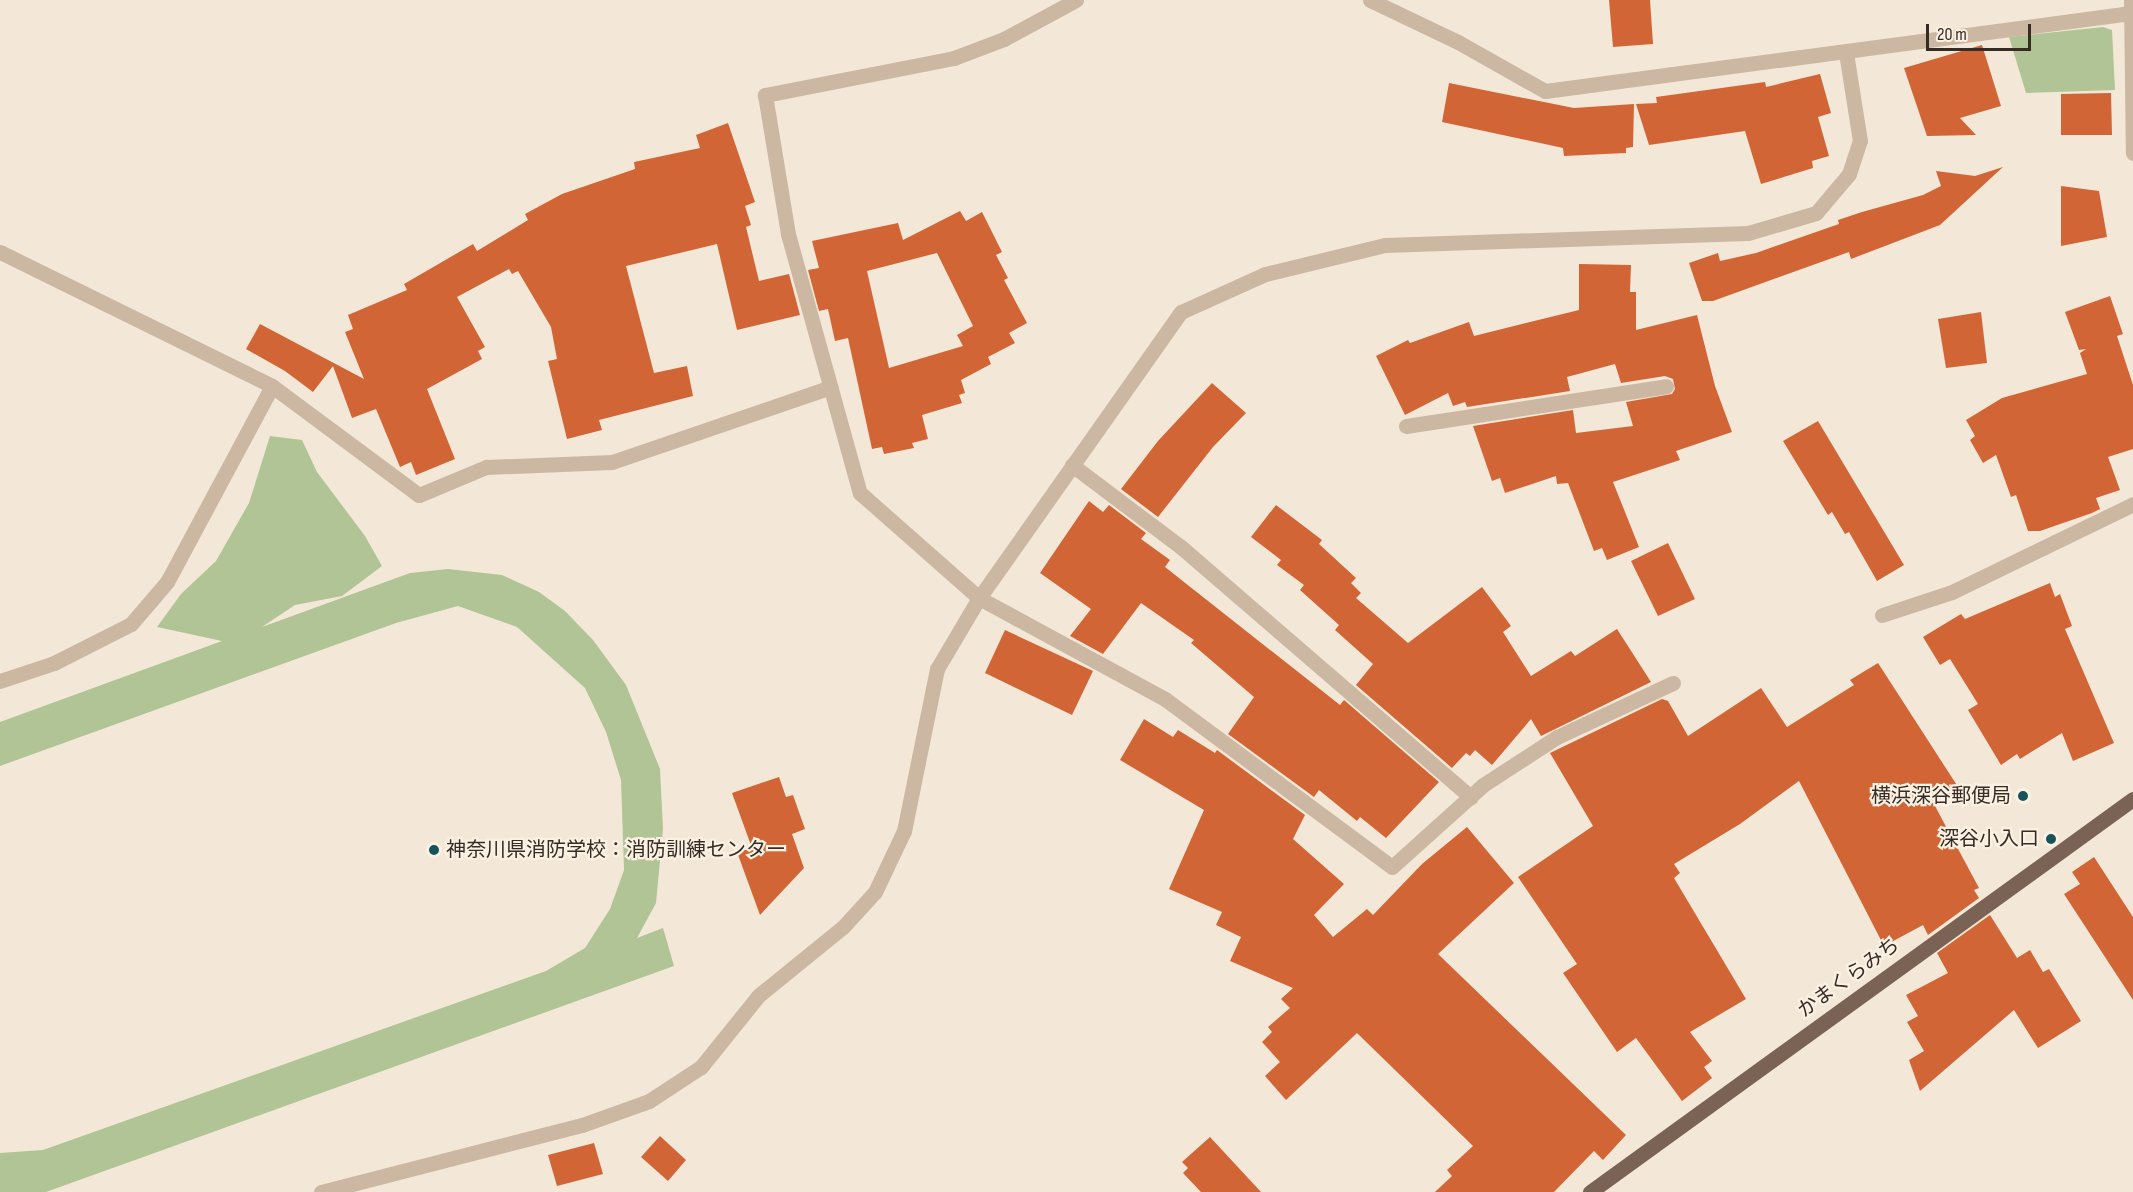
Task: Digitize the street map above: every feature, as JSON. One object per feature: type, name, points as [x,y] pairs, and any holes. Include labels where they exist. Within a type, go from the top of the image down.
[{"type":"main road","name":"かまくらみち","points":[[1590,1192],[2133,799]]},
{"type":"street","points":[[1076,0],[1004,39],[954,58],[765,95],[788,234],[860,493],[979,598],[1165,699],[1392,867],[1471,797],[1557,738],[1673,683]]},
{"type":"street","points":[[1370,0],[1458,42],[1545,91],[1846,53],[2131,7],[2133,153]]},
{"type":"street","points":[[321,1192],[582,1125],[649,1101],[700,1067],[758,996],[843,927],[875,892],[904,831],[937,669],[979,598],[1181,312],[1265,274],[1385,245],[1748,233],[1816,213],[1849,174],[1860,141],[1846,53]]},
{"type":"street","points":[[0,252],[272,386],[418,495],[486,467],[612,462],[831,387]]},
{"type":"street","points":[[0,681],[54,663],[131,624],[167,582],[272,386]]},
{"type":"street","points":[[1406,426],[1666,386]]},
{"type":"street","points":[[1072,465],[1181,546],[1471,797]]},
{"type":"street","points":[[1882,615],[1952,592],[2133,504]]},
{"type":"green space","points":[[2103,27],[2112,30],[2115,90],[2026,93],[2009,37]]},
{"type":"green space","points":[[270,436],[302,440],[317,472],[365,536],[382,566],[342,596],[295,605],[262,627],[410,573],[448,569],[502,575],[539,592],[565,611],[593,640],[626,685],[660,769],[663,829],[656,903],[637,938],[663,928],[674,966],[46,1192],[0,1192],[0,1153],[43,1150],[546,971],[585,948],[610,909],[624,870],[621,780],[606,732],[585,688],[517,627],[458,606],[396,623],[0,766],[0,722],[222,641],[157,627],[181,594],[216,561],[249,503]]},
{"type":"building","points":[[1609,0],[1650,0],[1653,44],[1613,47]]},
{"type":"building","points":[[1982,45],[2001,106],[1960,118],[1976,135],[1927,136],[1904,68]]},
{"type":"building","points":[[1820,74],[1831,113],[1818,117],[1829,156],[1812,161],[1813,168],[1761,184],[1745,131],[1649,145],[1636,104],[1657,103],[1656,97],[1765,82],[1766,87]]},
{"type":"building","points":[[1449,83],[1574,108],[1634,104],[1633,147],[1626,148],[1626,153],[1564,156],[1563,148],[1442,122]]},
{"type":"building","points":[[2111,93],[2112,135],[2061,135],[2061,94]]},
{"type":"building","points":[[728,123],[755,202],[745,206],[751,225],[746,227],[759,281],[789,274],[800,315],[737,330],[717,244],[626,266],[654,373],[687,366],[693,396],[599,420],[602,430],[567,439],[548,361],[557,359],[551,327],[518,271],[512,274],[509,269],[457,297],[485,347],[478,351],[482,359],[427,389],[455,459],[416,475],[411,462],[400,467],[376,409],[352,418],[333,366],[313,392],[285,371],[246,349],[260,324],[364,379],[345,332],[353,329],[348,315],[407,290],[404,284],[473,244],[477,251],[528,220],[525,214],[562,194],[635,169],[634,162],[700,148],[696,135]]},
{"type":"building","points":[[2003,167],[1940,225],[1851,259],[1849,252],[1713,301],[1702,301],[1689,263],[1718,253],[1720,261],[1756,253],[1839,224],[1838,220],[1923,195],[1941,186],[1936,171],[1975,176]]},
{"type":"building","points":[[2061,186],[2099,191],[2107,237],[2061,246]]},
{"type":"building","points":[[960,211],[966,221],[982,212],[1002,252],[996,255],[1008,278],[1004,280],[1027,323],[1009,333],[1015,343],[988,357],[991,364],[961,380],[965,393],[959,395],[962,403],[922,415],[928,439],[912,443],[914,448],[884,454],[882,447],[872,449],[848,338],[835,341],[828,309],[819,311],[808,270],[819,268],[812,241],[898,223],[903,240]],"holes":[[[937,253],[973,326],[957,335],[963,346],[889,368],[867,271]]]},
{"type":"building","points":[[1579,264],[1631,265],[1630,292],[1636,292],[1636,330],[1697,315],[1715,386],[1732,432],[1676,451],[1680,460],[1613,482],[1639,547],[1607,560],[1602,548],[1594,551],[1568,483],[1557,484],[1556,476],[1505,493],[1500,478],[1492,481],[1473,426],[1573,410],[1576,433],[1633,426],[1626,402],[1672,394],[1675,389],[1673,379],[1665,376],[1621,383],[1615,364],[1567,377],[1570,391],[1467,407],[1465,402],[1453,406],[1448,393],[1405,415],[1376,356],[1408,340],[1410,343],[1469,322],[1474,336],[1579,310]]},
{"type":"building","points":[[2110,296],[2123,334],[2117,336],[2133,385],[2133,449],[2108,457],[2120,490],[2096,498],[2100,509],[2092,513],[2040,531],[2028,531],[2016,495],[2011,497],[1996,455],[1983,463],[1970,440],[1975,436],[1966,420],[2002,398],[2087,374],[2080,353],[2086,349],[2079,350],[2065,312]]},
{"type":"building","points":[[1981,312],[1987,363],[1946,368],[1938,319]]},
{"type":"building","points":[[1212,383],[1246,413],[1213,447],[1158,517],[1121,489],[1158,441]]},
{"type":"building","points":[[1818,421],[1904,565],[1877,581],[1849,532],[1845,534],[1832,512],[1828,515],[1783,441]]},
{"type":"building","points":[[1089,501],[1103,512],[1109,505],[1146,533],[1141,539],[1170,560],[1165,567],[1340,705],[1344,700],[1439,782],[1386,838],[1360,817],[1357,821],[1319,790],[1314,797],[1228,734],[1254,697],[1191,643],[1194,640],[1141,603],[1103,654],[1070,636],[1091,609],[1040,573]]},
{"type":"building","points":[[1276,505],[1322,540],[1319,544],[1356,578],[1351,583],[1361,593],[1356,598],[1408,643],[1482,587],[1511,626],[1503,632],[1531,676],[1571,651],[1575,656],[1617,629],[1651,682],[1541,736],[1531,719],[1492,765],[1475,750],[1470,756],[1466,753],[1452,768],[1356,685],[1373,664],[1335,630],[1339,625],[1300,590],[1304,585],[1277,565],[1281,560],[1251,537]]},
{"type":"building","points":[[1668,543],[1695,599],[1658,616],[1631,561]]},
{"type":"building","points":[[2050,583],[2055,597],[2060,594],[2072,626],[2065,629],[2114,743],[2073,761],[2062,733],[2020,759],[2017,754],[2001,765],[1968,710],[1978,704],[1950,659],[1940,665],[1923,637],[1961,614],[1965,619]]},
{"type":"building","points":[[1005,630],[1093,671],[1072,715],[985,673]]},
{"type":"building","points":[[1878,663],[1960,790],[1935,806],[1979,888],[1974,890],[1979,898],[1928,935],[1923,925],[1884,946],[1799,781],[1740,824],[1674,864],[1680,873],[1674,878],[1746,999],[1690,1032],[1712,1061],[1704,1067],[1712,1078],[1682,1101],[1636,1038],[1617,1052],[1563,973],[1577,964],[1518,877],[1593,826],[1550,753],[1662,699],[1668,701],[1688,736],[1761,688],[1787,727],[1854,685],[1850,680]]},
{"type":"building","points":[[1144,719],[1173,737],[1178,730],[1215,753],[1217,750],[1305,815],[1293,839],[1344,884],[1314,915],[1333,937],[1367,909],[1373,915],[1422,864],[1467,827],[1514,883],[1438,954],[1626,1135],[1603,1160],[1594,1151],[1554,1192],[1435,1192],[1452,1176],[1447,1170],[1473,1146],[1357,1033],[1286,1100],[1265,1076],[1280,1062],[1262,1042],[1272,1032],[1268,1027],[1290,1008],[1281,999],[1293,988],[1230,961],[1241,937],[1216,925],[1222,912],[1169,889],[1204,810],[1120,760]]},
{"type":"building","points":[[779,777],[786,797],[793,795],[805,829],[792,834],[804,868],[760,915],[737,852],[752,848],[732,793]]},
{"type":"building","points":[[2094,857],[2133,917],[2133,1000],[2064,894],[2080,884],[2072,872]]},
{"type":"building","points":[[1990,915],[2017,958],[2030,950],[2043,972],[2049,969],[2081,1021],[2038,1048],[2014,1010],[1920,1091],[1909,1060],[1924,1051],[1907,1022],[1918,1016],[1906,995],[1948,973],[1937,953]]},
{"type":"building","points":[[660,1136],[686,1160],[668,1181],[641,1157]]},
{"type":"building","points":[[1210,1137],[1261,1192],[1201,1192],[1183,1173],[1188,1168],[1182,1162]]},
{"type":"building","points":[[594,1143],[603,1174],[557,1186],[548,1155]]},
{"type":"place","name":"横浜深谷郵便局","points":[[2023,796]]},
{"type":"place","name":"深谷小入口","points":[[2051,839]]},
{"type":"place","name":"神奈川県消防学校：消防訓練センター","points":[[434,850]]}]
